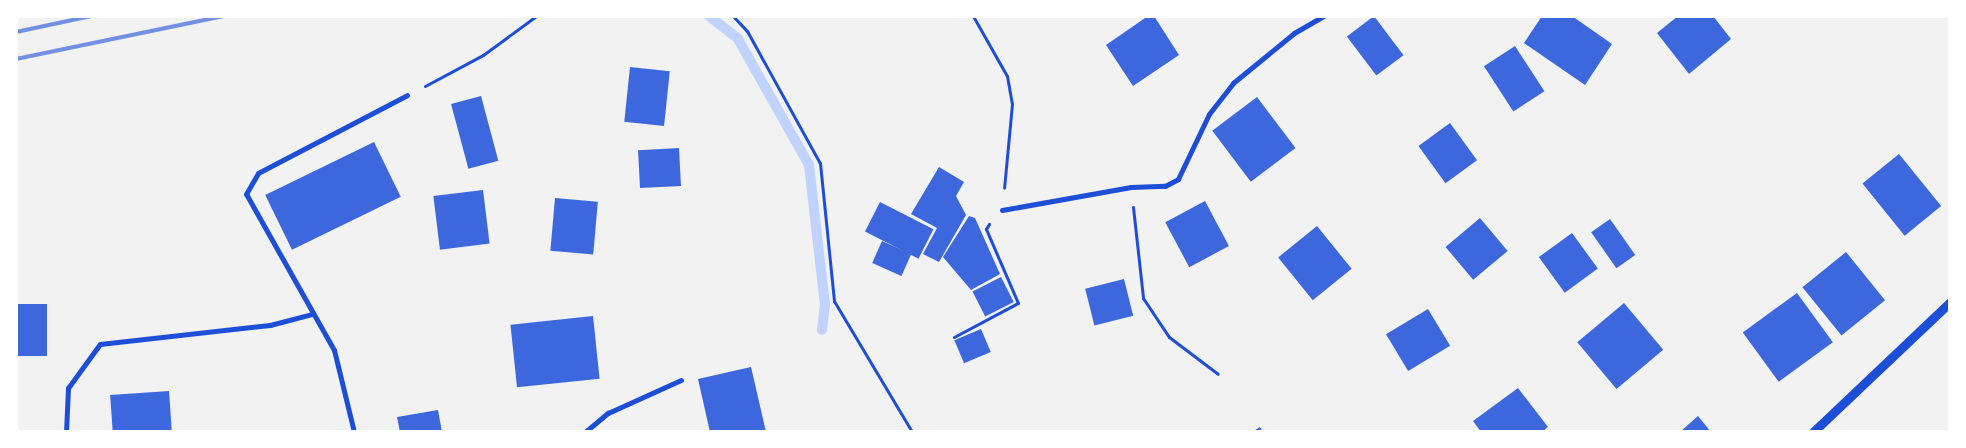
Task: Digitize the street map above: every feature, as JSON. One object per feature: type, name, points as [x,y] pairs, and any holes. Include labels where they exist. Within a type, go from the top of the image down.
[{"type":"street","points":[[1002,210],[1131,187],[1165,186],[1178,179],[1209,114],[1233,83],[1294,33],[1323,16]]},
{"type":"street","points":[[354,432],[334,350],[246,194],[258,173],[407,95]]},
{"type":"street","points":[[1813,432],[1950,302]]},
{"type":"street","points":[[66,432],[68,388],[100,344],[270,325],[312,314]]},
{"type":"street","points":[[585,432],[608,413],[681,380]]},
{"type":"path","points":[[407,95],[483,55],[536,16]]},
{"type":"path","points":[[733,16],[747,31],[820,163],[834,301],[912,432]]},
{"type":"path","points":[[954,337],[1018,303],[986,229],[1002,210],[1012,104],[997,52],[973,16]]},
{"type":"path","points":[[1131,187],[1143,298],[1169,337],[1218,374]]},
{"type":"building","points":[[1148,16],[1154,16],[1179,55],[1133,86],[1106,45]]},
{"type":"building","points":[[1374,16],[1403,55],[1376,76],[1347,36]]},
{"type":"building","points":[[1542,16],[1572,16],[1612,44],[1585,85],[1524,43]]},
{"type":"building","points":[[1678,16],[1713,16],[1731,39],[1689,74],[1657,33]]},
{"type":"building","points":[[1515,46],[1544,91],[1513,111],[1484,66]]},
{"type":"building","points":[[630,67],[670,71],[664,126],[624,122]]},
{"type":"building","points":[[481,96],[498,161],[468,169],[451,104]]},
{"type":"building","points":[[1257,97],[1296,148],[1251,182],[1212,131]]},
{"type":"building","points":[[1450,123],[1477,160],[1445,183],[1418,146]]},
{"type":"building","points":[[374,142],[401,197],[292,250],[265,195]]},
{"type":"building","points":[[679,148],[681,186],[640,188],[638,150]]},
{"type":"building","points":[[1899,154],[1941,206],[1905,236],[1862,184]]},
{"type":"building","points":[[939,167],[964,182],[956,196],[966,215],[939,262],[923,254],[937,228],[911,214]]},
{"type":"building","points":[[483,190],[490,244],[440,250],[433,196]]},
{"type":"building","points":[[555,198],[598,202],[593,255],[550,251]]},
{"type":"building","points":[[1205,201],[1229,246],[1189,267],[1165,222]]},
{"type":"building","points":[[880,202],[933,229],[918,259],[865,231]]},
{"type":"building","points":[[969,216],[975,218],[1000,274],[971,290],[943,257]]},
{"type":"building","points":[[1480,218],[1508,251],[1473,280],[1446,247]]},
{"type":"building","points":[[1610,219],[1635,255],[1616,268],[1591,232]]},
{"type":"building","points":[[1317,226],[1352,269],[1313,300],[1278,257]]},
{"type":"building","points":[[1572,233],[1598,269],[1565,293],[1539,257]]},
{"type":"building","points":[[882,241],[911,254],[901,276],[872,263]]},
{"type":"building","points":[[1846,252],[1885,300],[1841,335],[1802,287]]},
{"type":"building","points":[[1001,277],[1014,302],[985,316],[972,292]]},
{"type":"building","points":[[1124,279],[1133,316],[1094,326],[1085,289]]},
{"type":"building","points":[[1797,293],[1833,342],[1779,382],[1743,332]]},
{"type":"building","points":[[1624,303],[1663,350],[1616,389],[1577,342]]},
{"type":"building","points":[[16,304],[47,304],[47,356],[16,356]]},
{"type":"building","points":[[1428,309],[1450,346],[1408,371],[1386,334]]},
{"type":"building","points":[[593,316],[600,379],[517,387],[510,325]]},
{"type":"building","points":[[981,329],[991,352],[964,363],[954,340]]},
{"type":"building","points":[[751,367],[766,432],[710,432],[698,379]]},
{"type":"building","points":[[1518,388],[1548,427],[1542,432],[1481,432],[1473,421]]},
{"type":"building","points":[[169,391],[172,432],[113,432],[110,395]]},
{"type":"building","points":[[438,410],[442,432],[400,432],[397,417]]},
{"type":"building","points":[[1698,416],[1711,432],[1680,432]]},
{"type":"building","points":[[1260,427],[1263,432],[1252,432]]},
{"type":"waterway","points":[[709,16],[738,39],[809,165],[825,305],[822,330]]},
{"type":"railway","points":[[16,32],[91,16]]},
{"type":"railway","points":[[16,59],[224,16]]}]
